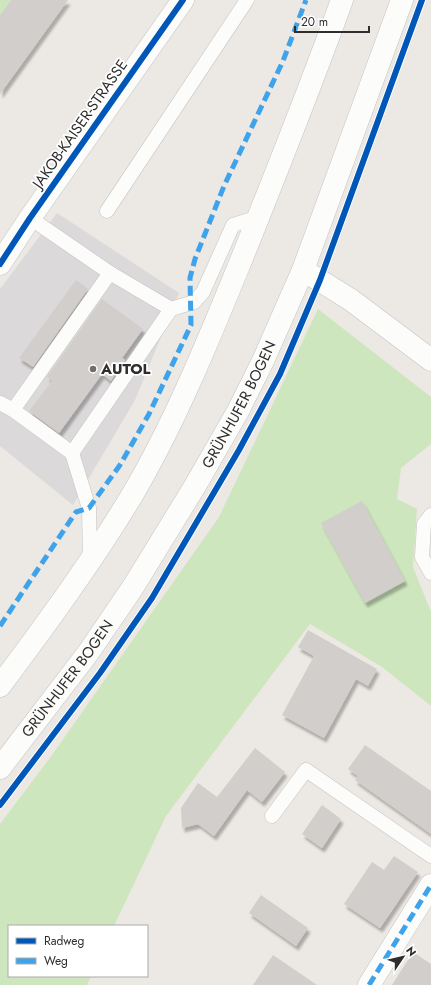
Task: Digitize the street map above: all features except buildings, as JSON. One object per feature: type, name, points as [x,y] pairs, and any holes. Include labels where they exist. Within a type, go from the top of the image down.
[{"type":"main road","name":"JAKOB-KAISER-STRASSE","points":[[0,264],[30,218],[184,0]]},
{"type":"main road","points":[[0,686],[90,561],[134,491],[165,433],[202,354],[259,217],[342,0]]},
{"type":"main road","name":"GRÜNHUFER BOGEN","points":[[0,768],[88,653],[134,587],[196,486],[262,363],[303,270],[402,0]]},
{"type":"main road","points":[[303,270],[351,300],[431,360]]},
{"type":"main road","points":[[369,985],[431,885]]},
{"type":"lane","points":[[107,211],[247,0]]},
{"type":"lane","points":[[72,453],[171,309],[194,302],[203,292],[233,226],[259,217]]},
{"type":"lane","points":[[30,218],[110,273],[171,309]]},
{"type":"lane","points":[[13,410],[110,273]]},
{"type":"lane","points":[[0,403],[13,410],[72,453],[89,508],[90,561]]},
{"type":"lane","points":[[431,515],[424,524],[422,557],[431,573]]},
{"type":"lane","points":[[272,816],[306,770],[431,856]]},
{"type":"shaded area","points":[[57,213],[179,293],[135,400],[73,505],[0,446],[0,289]]},
{"type":"green space","points":[[0,0],[11,0],[0,15]]},
{"type":"green space","points":[[318,309],[431,397],[431,444],[401,468],[397,499],[417,509],[413,567],[431,612],[431,706],[382,667],[310,624],[166,816],[114,925],[8,925],[8,977],[91,977],[87,985],[0,985],[0,824],[52,755],[219,517]]},
{"type":"marked path","points":[[0,626],[76,512],[89,508],[120,465],[149,414],[191,325],[190,278],[195,259],[224,186],[283,61],[306,0]]},
{"type":"marked path","points":[[369,985],[431,885]]},
{"type":"cycle path","points":[[0,264],[30,218],[183,0]]},
{"type":"cycle path","points":[[0,805],[100,673],[152,598],[239,450],[280,374],[320,280],[422,0]]},
{"type":"place","name":"AUTOL","points":[[93,369]]}]
